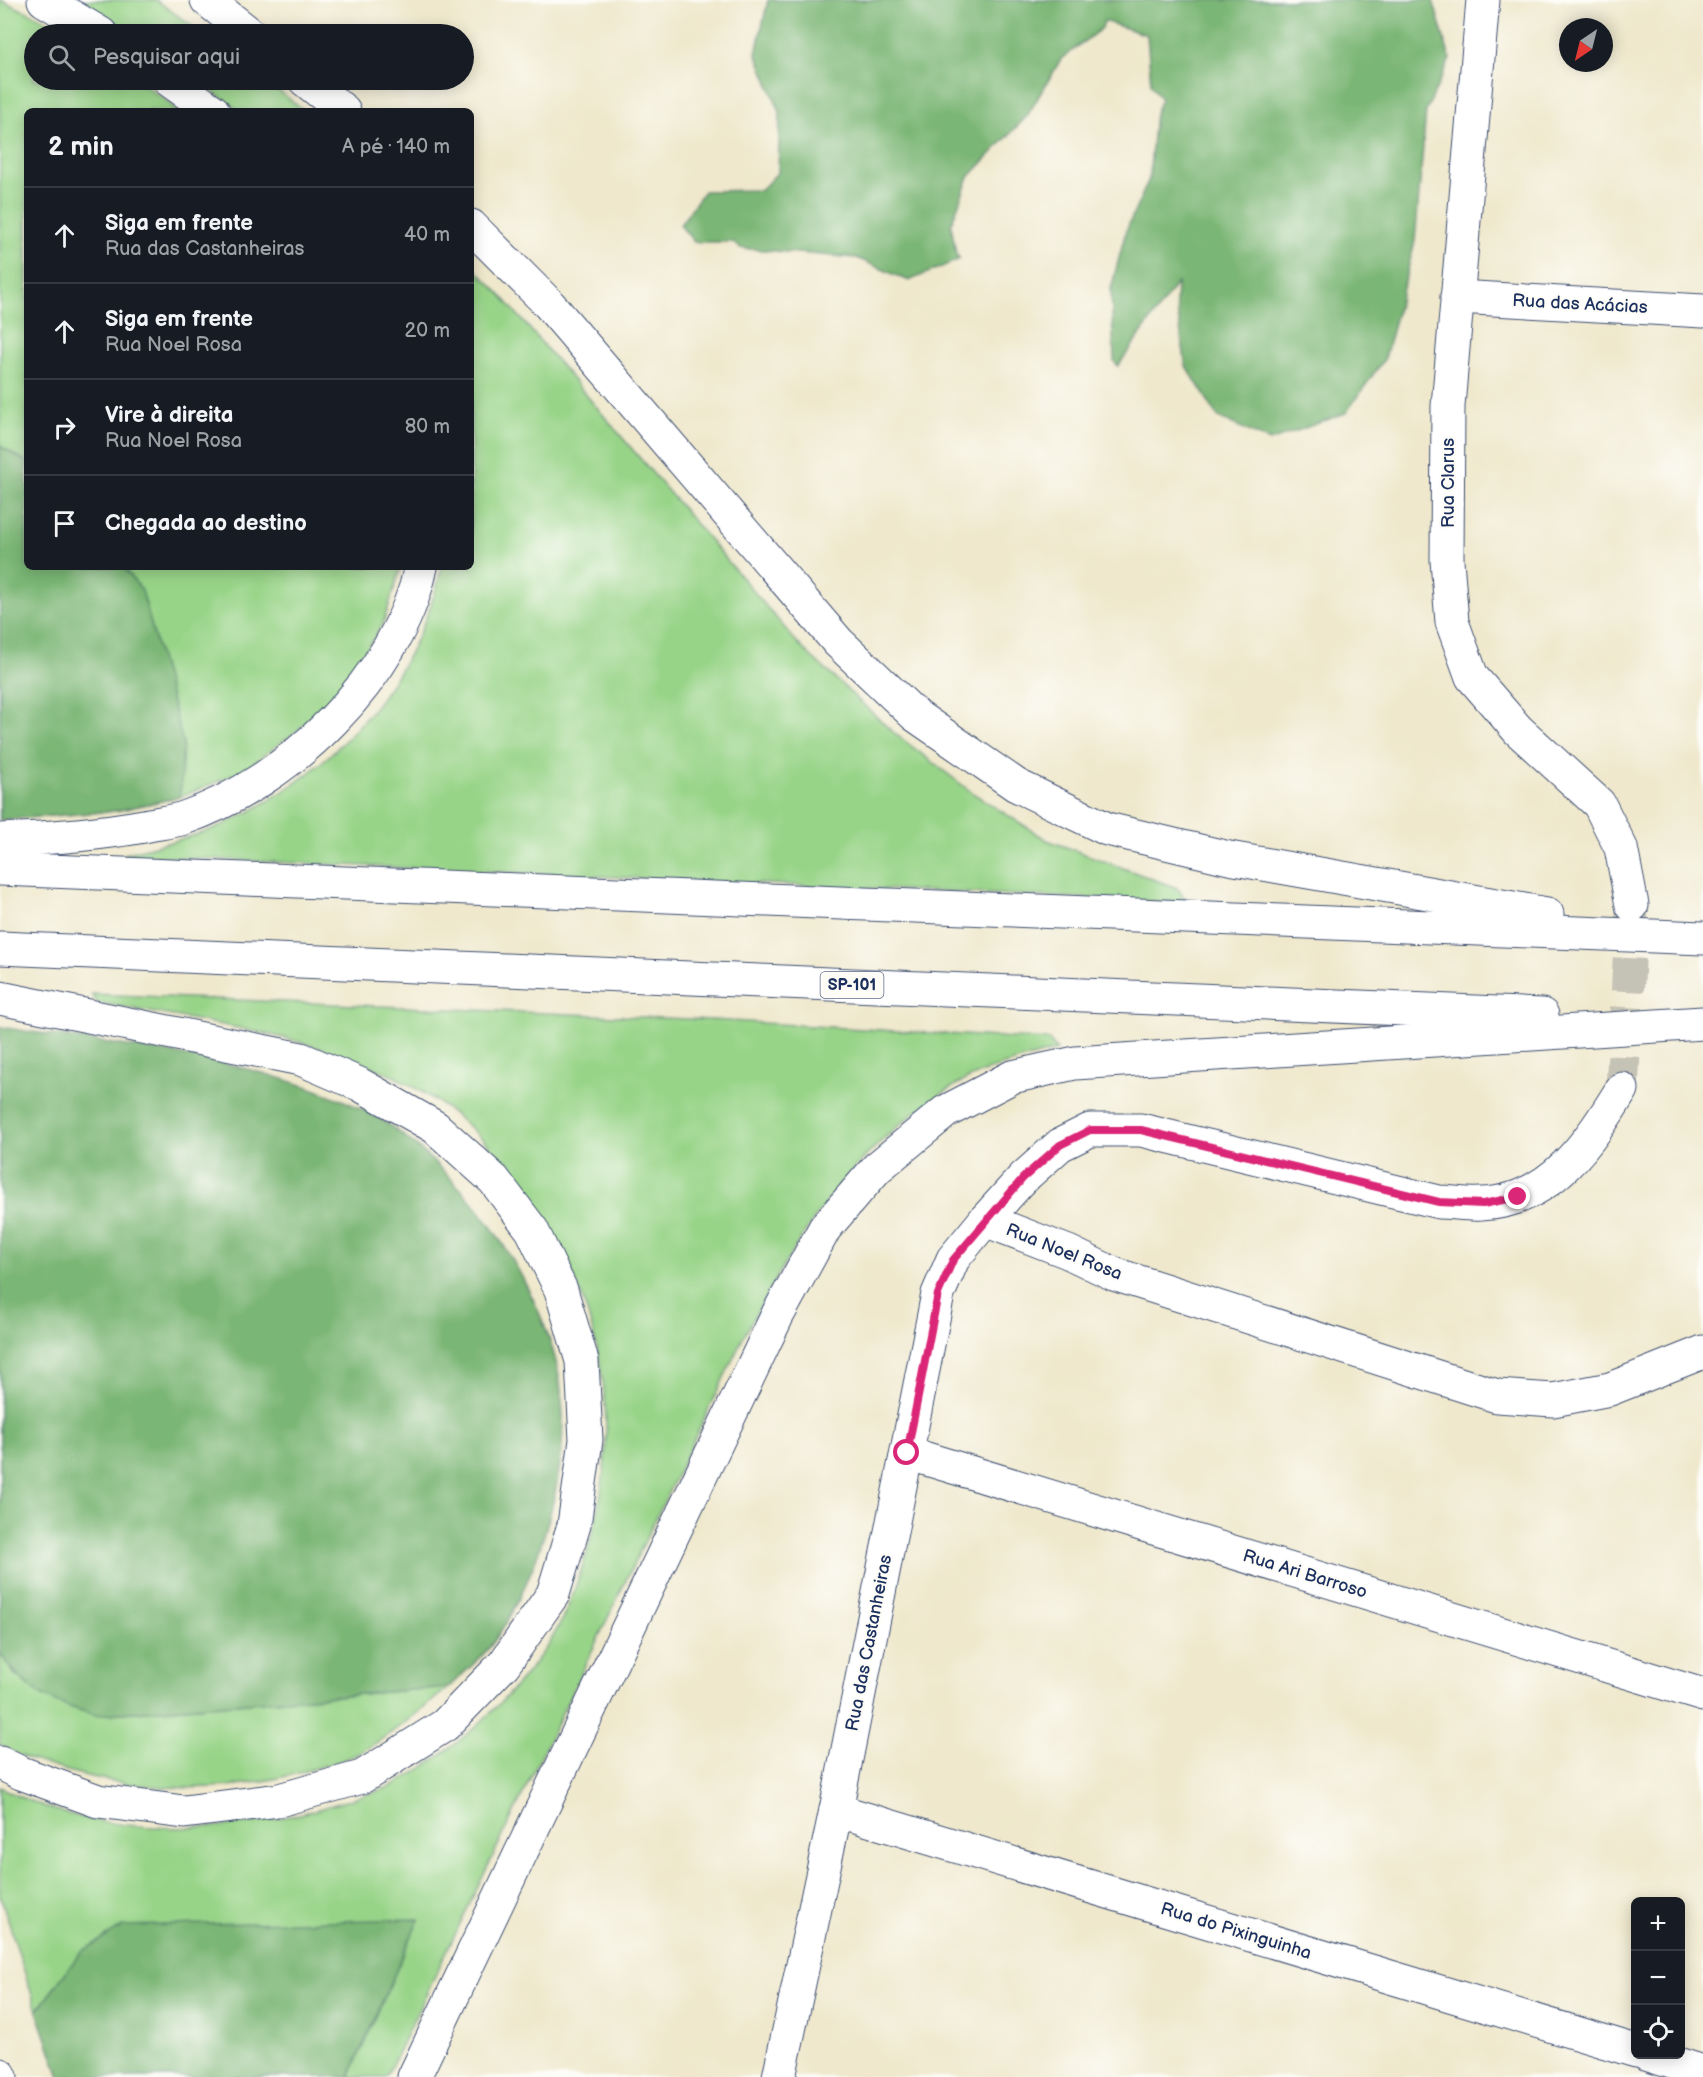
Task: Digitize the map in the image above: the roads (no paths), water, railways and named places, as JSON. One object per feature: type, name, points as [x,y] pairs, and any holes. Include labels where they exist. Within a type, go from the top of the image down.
[{"type":"main road","points":[[44,0],[84,24]]},
{"type":"main road","points":[[207,0],[237,24]]},
{"type":"main road","name":"Rua Clarus","points":[[1482,0],[1448,406],[1447,560],[1452,622],[1472,677],[1518,730],[1599,804],[1621,848],[1632,905]]},
{"type":"main road","points":[[183,90],[209,108]]},
{"type":"main road","points":[[318,90],[340,108]]},
{"type":"main road","points":[[474,229],[548,303],[838,642],[915,715],[1016,785],[1107,829],[1228,858],[1689,937]]},
{"type":"main road","name":"Rua das Acácias","points":[[1457,297],[1703,311]]},
{"type":"main road","points":[[0,840],[84,837],[184,819],[259,783],[324,730],[382,661],[417,587],[420,570]]},
{"type":"main road","points":[[0,869],[1689,937]]},
{"type":"main road","name":"SP-101","points":[[0,948],[1703,1023]]},
{"type":"main road","points":[[0,998],[301,1059],[359,1084],[435,1127],[494,1180],[532,1230],[561,1290],[582,1361],[586,1440],[574,1525],[553,1594],[504,1664],[445,1725],[362,1777],[279,1800],[184,1812],[98,1801],[0,1763]]},
{"type":"main road","points":[[414,2077],[794,1285],[825,1228],[877,1168],[945,1112],[1012,1077],[1075,1064],[1703,1023]]},
{"type":"main road","name":"Rua Noel Rosa","points":[[1622,1089],[1589,1143],[1552,1179],[1518,1197],[1483,1204],[1439,1202],[1141,1130],[1090,1130],[1060,1145],[1023,1178],[985,1220],[1068,1252],[1114,1274],[1497,1396],[1553,1400],[1611,1389],[1703,1352]]},
{"type":"main road","name":"Rua das Castanheiras","points":[[779,2077],[836,1810],[938,1294],[953,1260],[985,1220]]},
{"type":"main road","name":"Rua Ari Barroso","points":[[907,1453],[1703,1695]]},
{"type":"main road","name":"Rua do Pixinguinha","points":[[836,1810],[1631,2050]]},
{"type":"main road","points":[[1659,2059],[1703,2072]]},
{"type":"tunnel","points":[[1622,1089],[1632,908]]}]
